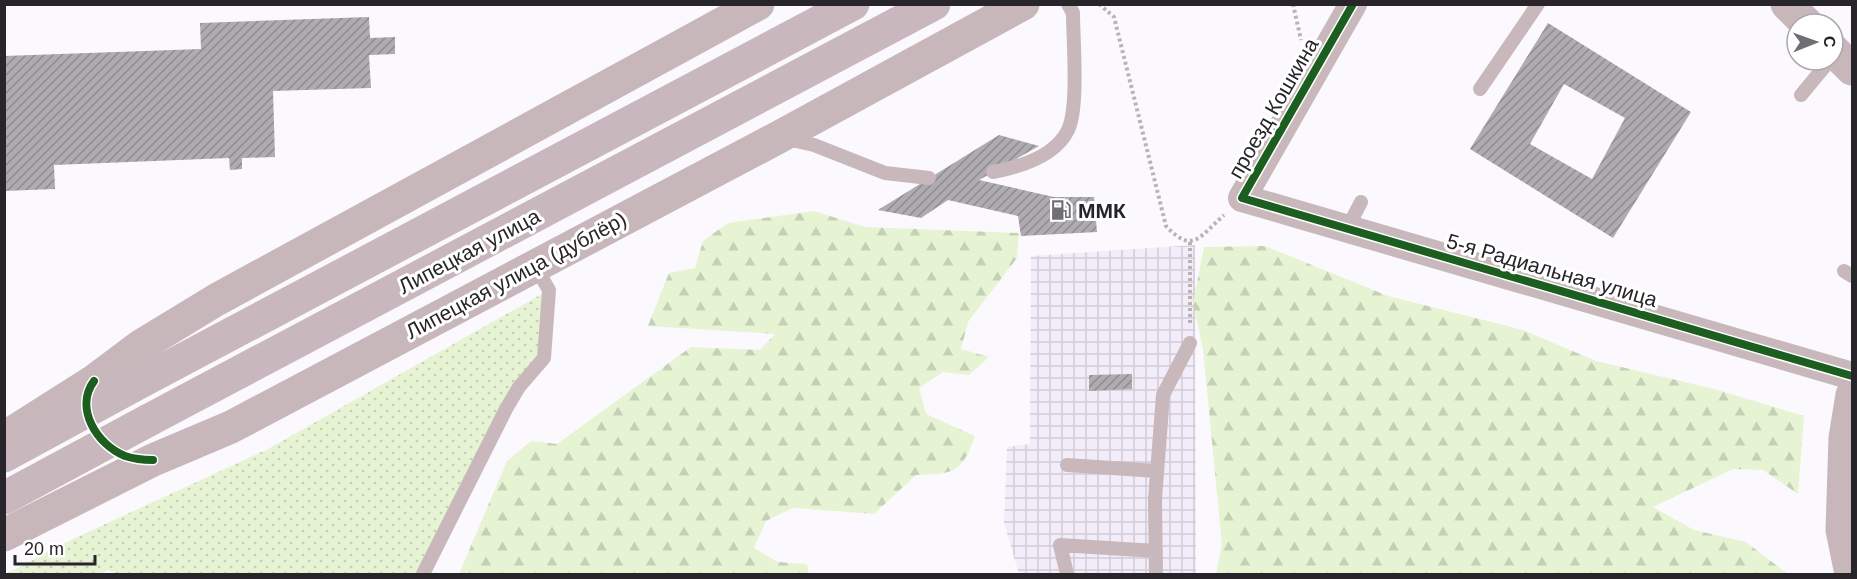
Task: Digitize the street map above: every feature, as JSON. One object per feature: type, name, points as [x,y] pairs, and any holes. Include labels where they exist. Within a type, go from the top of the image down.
[{"type":"main road","points":[[4,438],[94,381],[142,345],[216,300],[759,4]]},
{"type":"main road","name":"Липецкая улица","points":[[4,456],[853,4]]},
{"type":"main road","name":"Липецкая улица","points":[[4,498],[934,4]]},
{"type":"main road","name":"Липецкая улица (дублёр)","points":[[4,535],[153,460],[231,427],[534,264],[779,137],[1023,4]]},
{"type":"main road","points":[[94,381],[87,391],[87,412],[101,439],[127,457],[153,460]]},
{"type":"main road","points":[[1851,574],[1842,530],[1845,438],[1852,395]]},
{"type":"street","name":"проезд Кошкина","points":[[1242,198],[1353,4]]},
{"type":"street","name":"5-я Радиальная улица","points":[[1242,198],[1852,376]]},
{"type":"lane","points":[[993,172],[1024,167],[1050,150],[1068,130],[1073,99],[1073,13],[1068,4]]},
{"type":"lane","points":[[1480,89],[1538,4]]},
{"type":"lane","points":[[1801,95],[1823,72]]},
{"type":"lane","points":[[779,137],[814,145],[885,173],[928,178]]},
{"type":"lane","points":[[1347,229],[1361,202]]},
{"type":"lane","points":[[423,574],[506,409],[519,387],[544,358],[549,290],[534,264]]},
{"type":"lane","points":[[1156,574],[1157,471],[1163,394],[1190,343]]},
{"type":"lane","points":[[1067,465],[1157,471]]},
{"type":"lane","points":[[1067,574],[1060,545],[1156,551]]},
{"type":"path","points":[[1099,4],[1114,17],[1166,226],[1179,240],[1190,242],[1198,238],[1242,198]]},
{"type":"path","points":[[1190,242],[1190,343]]},
{"type":"shaded area","points":[[1195,245],[1196,574],[1019,574],[1004,523],[1007,447],[1030,444],[1031,256]]},
{"type":"green space","points":[[814,211],[865,227],[1019,233],[1017,258],[968,322],[961,349],[989,357],[969,375],[943,372],[919,388],[926,414],[975,436],[961,464],[948,472],[916,475],[874,514],[793,508],[766,521],[754,548],[778,562],[807,564],[809,574],[459,574],[507,461],[531,441],[557,444],[691,347],[760,350],[775,334],[648,326],[669,273],[695,268],[703,241],[728,223]]},
{"type":"green space","points":[[1265,246],[1388,296],[1523,330],[1596,361],[1714,389],[1804,416],[1798,494],[1763,470],[1733,469],[1653,507],[1694,530],[1746,542],[1788,574],[1216,574],[1222,545],[1203,349],[1193,303],[1204,247]]},
{"type":"green space","points":[[549,290],[544,358],[519,387],[423,574],[117,574],[108,570],[100,574],[6,574],[73,539],[268,449]]},
{"type":"building","points":[[369,17],[370,38],[395,37],[395,54],[369,55],[371,88],[273,91],[275,157],[242,158],[242,169],[230,170],[229,158],[54,165],[55,189],[4,191],[4,56],[201,49],[200,23]]},
{"type":"building","points":[[1548,23],[1691,112],[1613,238],[1470,149]],"holes":[[[1564,84],[1625,118],[1592,179],[1530,144]]]},
{"type":"building","points":[[999,135],[1039,146],[979,180],[1054,197],[1094,197],[1097,232],[1021,236],[1018,216],[948,200],[921,218],[878,210]]},
{"type":"building","points":[[1132,374],[1132,389],[1089,391],[1089,375]]},
{"type":"cycle path","points":[[1353,4],[1242,198],[1852,376]]},
{"type":"cycle path","points":[[94,381],[88,392],[86,403],[91,424],[98,435],[115,451],[125,456],[153,460]]},
{"type":"place","name":"ММК","points":[[1061,210]]}]
